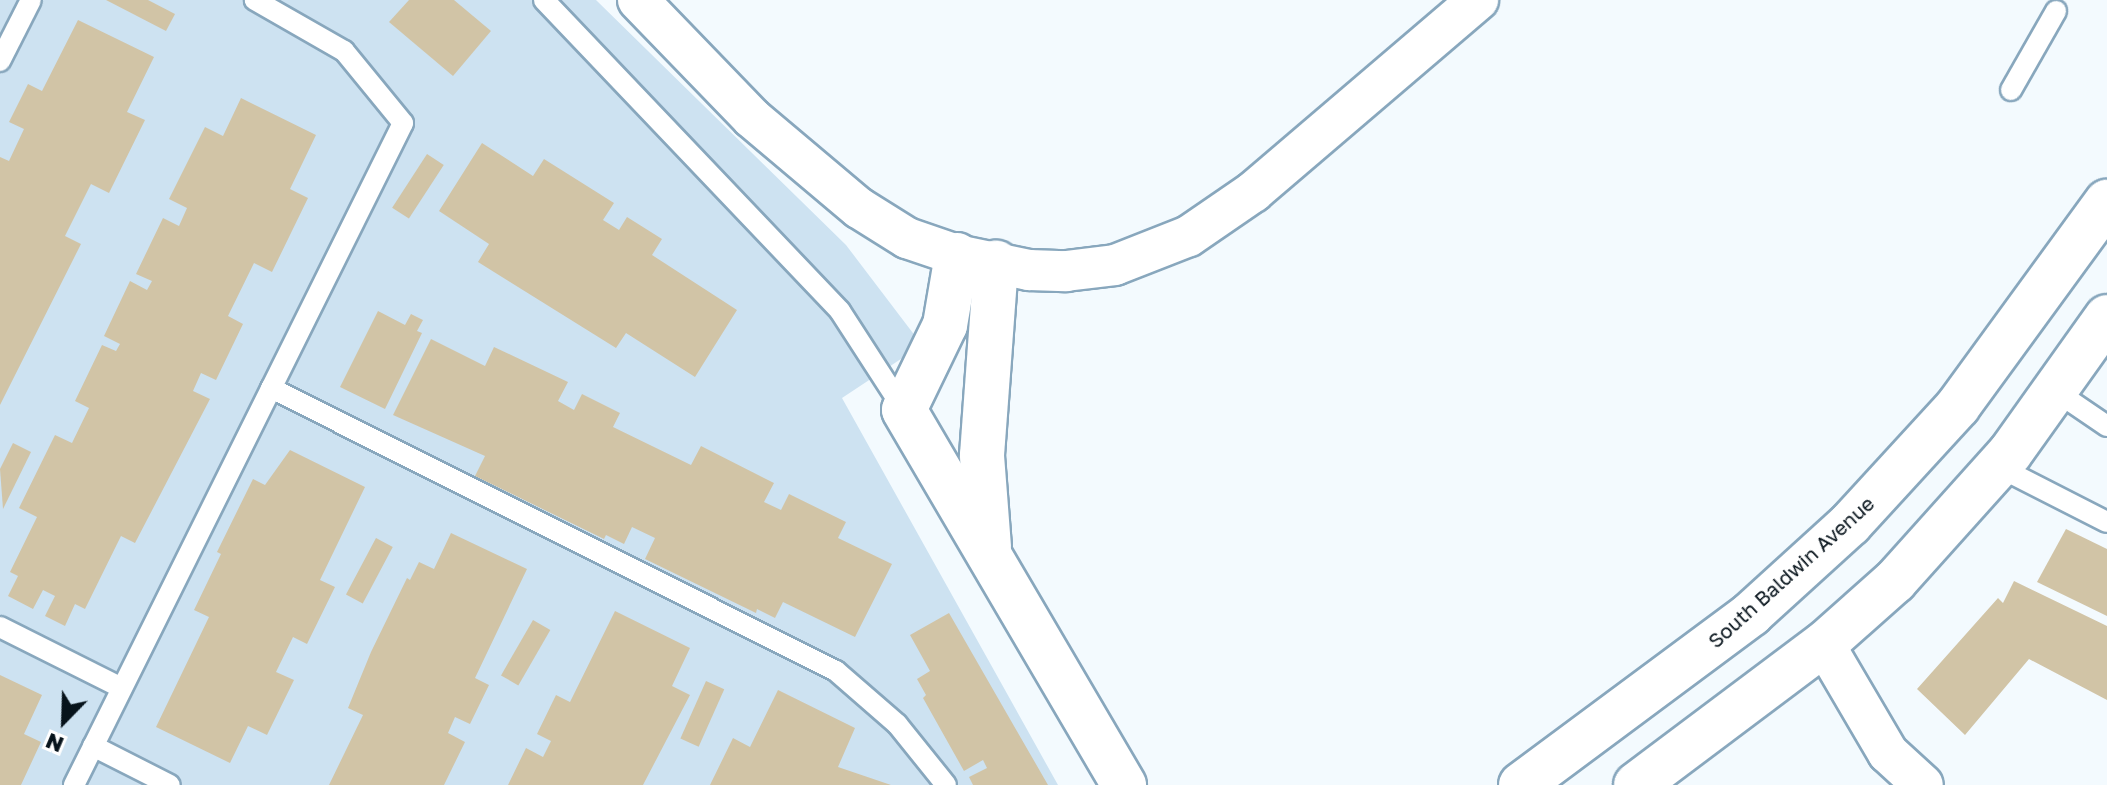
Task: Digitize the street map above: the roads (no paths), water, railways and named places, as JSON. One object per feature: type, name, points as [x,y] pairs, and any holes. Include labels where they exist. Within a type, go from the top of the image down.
[{"type":"main road","name":"South Baldwin Avenue","points":[[1521,785],[1751,614],[1850,524],[1958,406],[2107,202]]},
{"type":"main road","points":[[977,259],[904,410],[1124,785]]},
{"type":"main road","points":[[977,259],[982,455],[990,558]]},
{"type":"main road","points":[[1636,785],[1824,644],[1895,581],[1997,466],[2107,317]]},
{"type":"street","points":[[638,0],[752,118],[814,173],[907,238],[977,259],[1066,271],[1115,265],[1189,236],[1253,192],[1478,0]]},
{"type":"street","points":[[1824,644],[1888,753],[1923,785]]},
{"type":"lane","points":[[0,61],[31,0]]},
{"type":"lane","points":[[74,785],[403,123],[344,51],[255,0]]},
{"type":"lane","points":[[544,0],[840,311],[904,410]]},
{"type":"lane","points":[[2011,90],[2056,11]]},
{"type":"lane","points":[[271,388],[836,671],[897,724],[946,785]]},
{"type":"lane","points":[[2054,390],[2107,426]]},
{"type":"lane","points":[[1997,466],[2107,522]]},
{"type":"lane","points":[[0,627],[122,688]]},
{"type":"lane","points":[[93,746],[170,785]]}]
